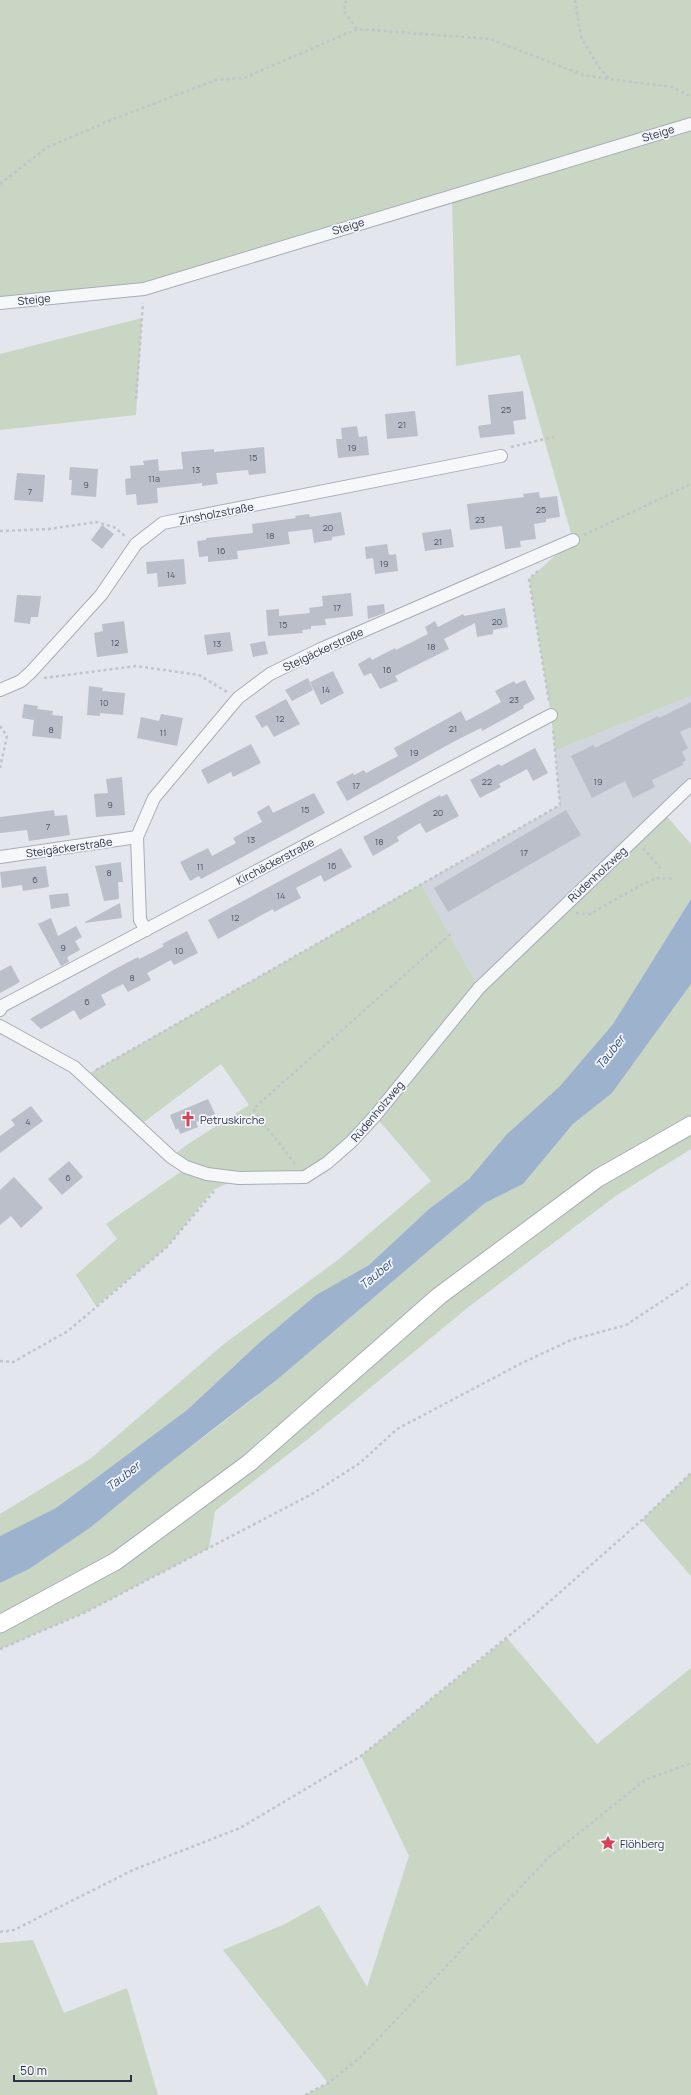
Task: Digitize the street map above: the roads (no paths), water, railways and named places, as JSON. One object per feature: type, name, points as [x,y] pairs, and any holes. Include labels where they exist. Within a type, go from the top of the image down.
[{"type":"main road","points":[[0,1624],[116,1561],[249,1463],[439,1296],[598,1178],[691,1125]]},
{"type":"street","name":"Steige","points":[[0,303],[144,289],[691,124]]},
{"type":"street","name":"Zinsholzstraße","points":[[0,690],[21,680],[31,672],[101,595],[136,544],[163,523],[501,456]]},
{"type":"street","name":"Steigäckerstraße","points":[[146,930],[140,920],[137,837],[154,798],[238,698],[270,674],[321,649],[573,540]]},
{"type":"street","name":"Kirchäckerstraße","points":[[0,1010],[2,1006],[551,715]]},
{"type":"street","name":"Rüdenholzweg","points":[[0,1026],[74,1066],[171,1157],[186,1167],[207,1174],[238,1178],[305,1177],[327,1163],[352,1142],[375,1116],[479,988],[691,785]]},
{"type":"street","name":"Steigäckerstraße","points":[[0,857],[137,837]]},
{"type":"water","name":"Tauber","points":[[691,899],[691,984],[612,1093],[573,1124],[523,1184],[485,1203],[279,1378],[154,1475],[91,1527],[29,1569],[0,1583],[0,1536],[56,1508],[187,1410],[259,1343],[316,1295],[369,1265],[429,1209],[469,1179],[506,1135],[560,1086],[613,1024]]},
{"type":"place","name":"Petruskirche","points":[[188,1119]]},
{"type":"place","name":"Flöhberg","points":[[608,1843]]}]
